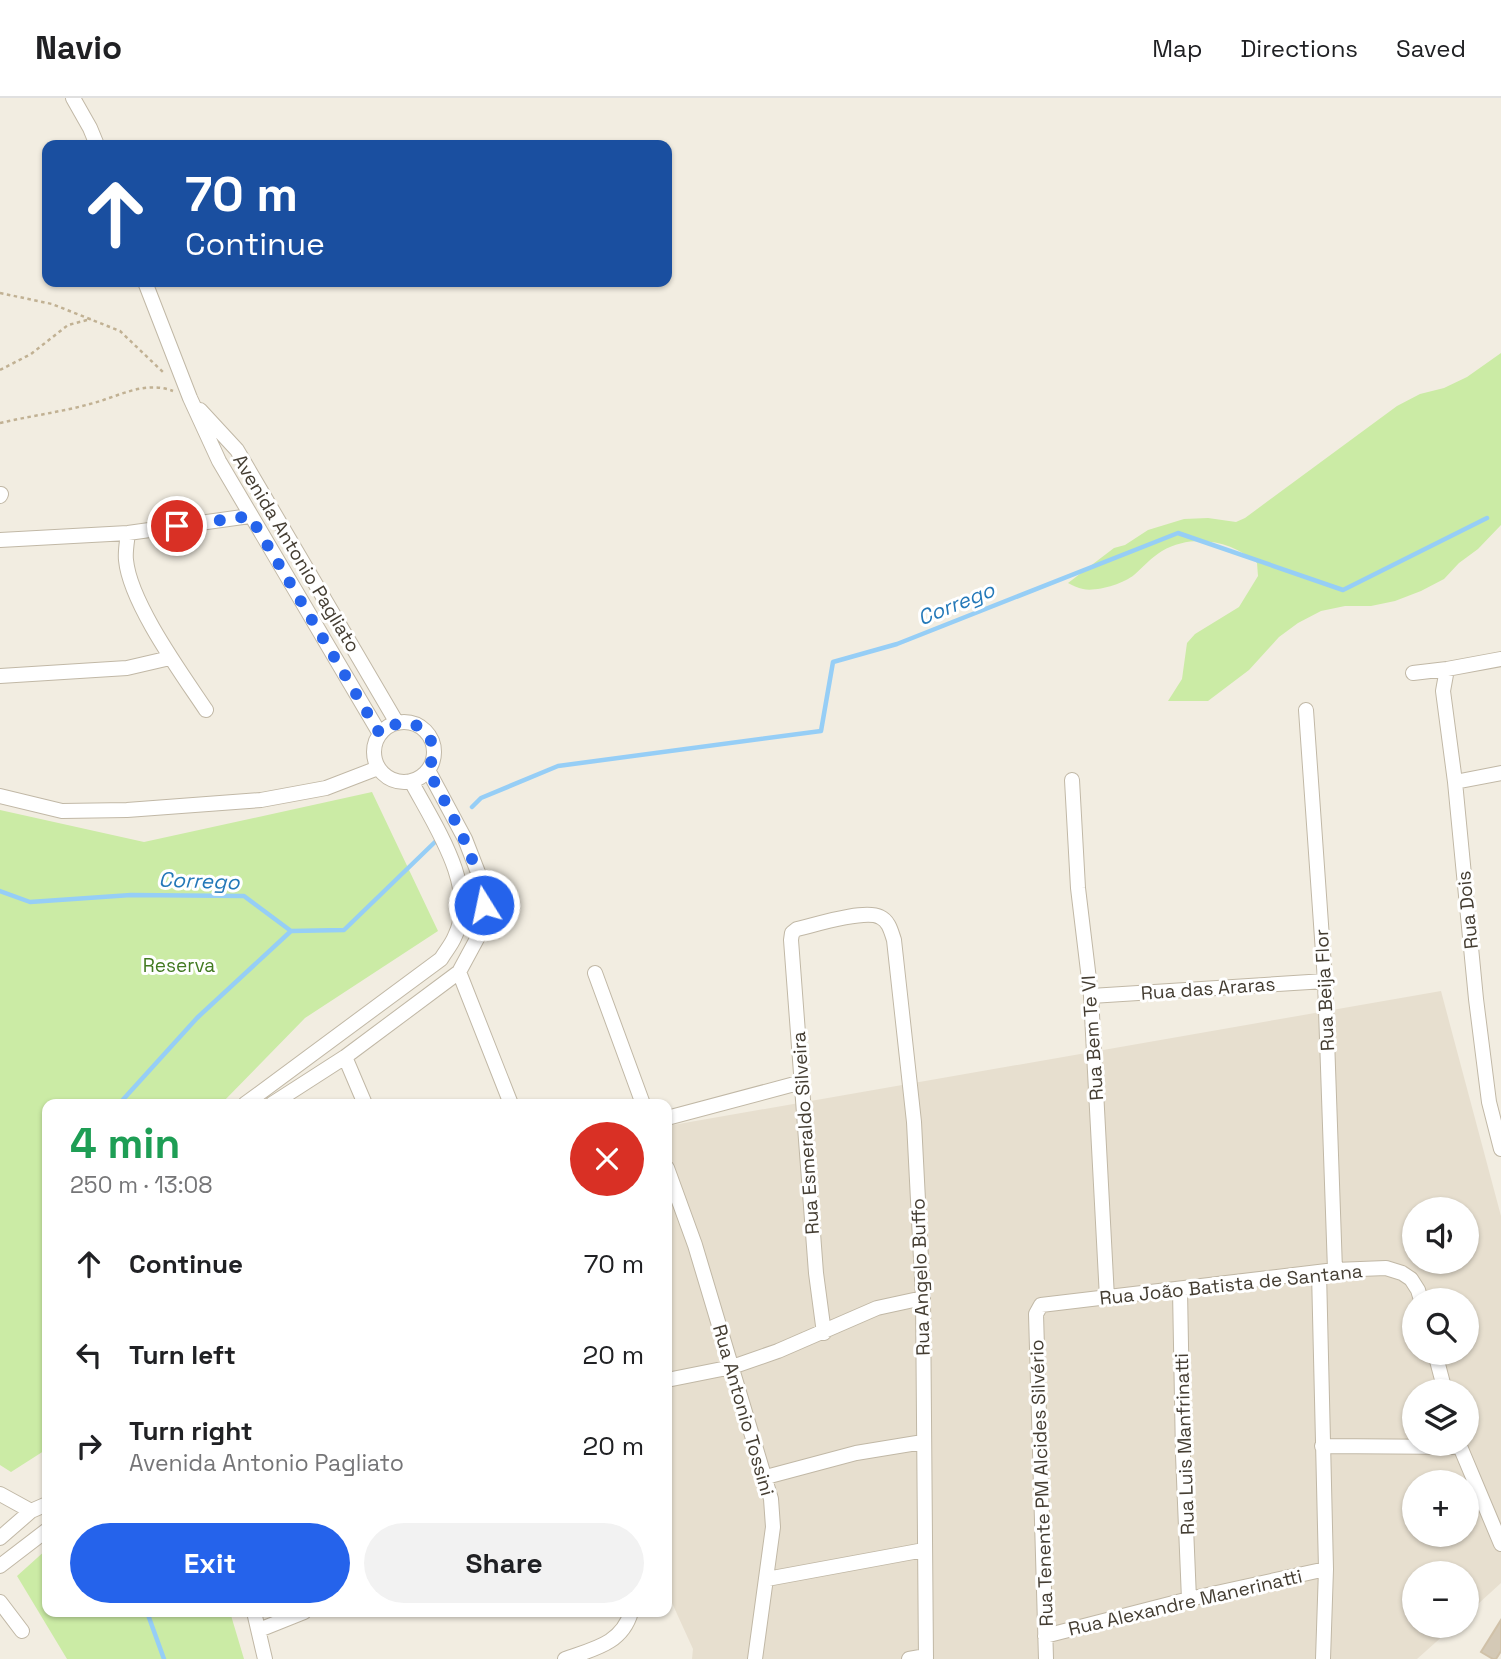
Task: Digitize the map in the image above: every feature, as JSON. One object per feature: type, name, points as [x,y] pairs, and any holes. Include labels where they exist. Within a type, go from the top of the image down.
[{"type":"street","points":[[72,98],[95,140]]},
{"type":"street","points":[[147,287],[190,398]]},
{"type":"street","name":"Avenida Antonio Pagliato","points":[[190,398],[219,461],[250,516],[380,734]]},
{"type":"street","name":"Avenida Antonio Pagliato","points":[[190,398],[237,450],[397,723]]},
{"type":"street","points":[[0,540],[128,533],[250,516]]},
{"type":"street","points":[[128,533],[125,559],[129,578],[170,658],[206,710]]},
{"type":"street","points":[[0,676],[127,668],[170,658]]},
{"type":"street","points":[[1413,673],[1501,659]]},
{"type":"street","name":"Rua Dois","points":[[1447,669],[1443,691],[1455,782],[1466,905],[1489,1102],[1501,1149]]},
{"type":"street","name":"Rua Beija Flor","points":[[1306,710],[1325,981],[1335,1270]]},
{"type":"street","points":[[397,723],[418,725],[426,732],[434,750],[433,761],[428,770],[411,781],[393,780],[378,768],[374,751],[380,734],[397,723]]},
{"type":"street","points":[[0,796],[62,811],[127,810],[261,800],[326,788],[378,768]]},
{"type":"street","points":[[280,1099],[345,1057],[459,972],[479,935],[484,905],[479,876],[465,839],[428,770]]},
{"type":"street","points":[[1455,782],[1501,773]]},
{"type":"street","name":"Rua Bem Te VI","points":[[1072,779],[1078,888],[1091,996],[1107,1298]]},
{"type":"street","points":[[251,1099],[441,959],[456,935],[462,910],[460,883],[411,781]]},
{"type":"street","name":"Rua Angelo Buffo","points":[[792,933],[797,929],[865,915],[879,916],[889,925],[894,940],[914,1122],[923,1298],[926,1657]]},
{"type":"street","name":"Rua Esmeraldo Silveira","points":[[792,933],[816,1273],[824,1333]]},
{"type":"street","points":[[459,972],[509,1099]]},
{"type":"street","points":[[595,973],[641,1099]]},
{"type":"street","name":"Rua das Araras","points":[[1091,996],[1325,981]]},
{"type":"street","points":[[345,1057],[363,1099]]},
{"type":"street","points":[[672,1117],[802,1082]]},
{"type":"street","name":"Rua Antonio Tossini","points":[[672,1182],[695,1245],[771,1499],[773,1527],[755,1659]]},
{"type":"street","name":"Rua João Batista de Santana","points":[[1038,1308],[1335,1270],[1386,1268],[1411,1279],[1416,1288]]},
{"type":"street","points":[[1320,1272],[1326,1569],[1323,1659]]},
{"type":"street","name":"Rua Luis Manfrinatti","points":[[1180,1290],[1189,1599]]},
{"type":"street","points":[[672,1379],[732,1367],[824,1333],[877,1308],[923,1298]]},
{"type":"street","name":"Rua Tenente PM Alcides Silvério","points":[[1038,1308],[1036,1314],[1046,1659]]},
{"type":"street","points":[[766,1477],[856,1452],[923,1442]]},
{"type":"street","points":[[1322,1446],[1402,1445]]},
{"type":"street","points":[[1464,1456],[1498,1537]]},
{"type":"street","points":[[0,1494],[31,1511]]},
{"type":"street","points":[[0,1538],[31,1511],[42,1506]]},
{"type":"street","points":[[0,1566],[42,1534]]},
{"type":"street","points":[[767,1579],[924,1550]]},
{"type":"street","name":"Rua Alexandre Manerinatti","points":[[1045,1636],[1189,1599],[1326,1569]]},
{"type":"street","points":[[0,1602],[22,1630]]},
{"type":"street","points":[[255,1617],[265,1659]]},
{"type":"street","points":[[259,1630],[292,1617]]},
{"type":"street","points":[[565,1659],[615,1637],[627,1626],[630,1617]]},
{"type":"street","points":[[909,1659],[926,1657]]},
{"type":"path","points":[[0,293],[52,304],[120,331],[170,379]]},
{"type":"path","points":[[0,370],[31,354],[68,325],[93,319]]},
{"type":"path","points":[[0,423],[90,404],[130,390],[160,386],[190,398]]},
{"type":"shaded area","points":[[1441,991],[1501,1216],[1501,1583],[1479,1603],[1479,1561],[1402,1561],[1402,1638],[1441,1638],[1417,1659],[692,1659],[693,1649],[672,1603],[672,1125]]},
{"type":"green space","points":[[1501,353],[1501,525],[1444,579],[1395,601],[1321,611],[1279,637],[1249,670],[1208,701],[1168,701],[1182,679],[1187,643],[1195,634],[1239,607],[1258,576],[1257,563],[1236,549],[1224,545],[1187,542],[1162,551],[1134,575],[1116,584],[1088,590],[1068,583],[1114,548],[1125,545],[1148,530],[1184,519],[1208,518],[1236,522],[1245,518],[1397,406],[1420,394],[1444,388],[1467,377]]},
{"type":"green space","name":"Reserva","points":[[372,792],[438,931],[305,1018],[226,1099],[42,1099],[42,1452],[11,1472],[0,1465],[0,810],[144,842]]},
{"type":"green space","points":[[42,1554],[42,1617],[231,1617],[244,1659],[67,1659],[17,1576]]},
{"type":"building","points":[[1501,1620],[1501,1651],[1496,1659],[1493,1659],[1481,1652]]},
{"type":"waterway","name":"Corrego","points":[[472,807],[481,798],[558,766],[821,731],[833,662],[897,644],[1178,533],[1343,590],[1487,518]]},
{"type":"waterway","name":"Corrego","points":[[0,891],[30,902],[131,895],[244,896],[291,931],[344,930],[436,841]]},
{"type":"waterway","points":[[124,1099],[197,1018],[291,931]]},
{"type":"waterway","points":[[149,1617],[164,1659]]},
{"type":"route","points":[[177,526],[250,516],[380,734],[387,727],[408,722],[418,725],[426,732],[434,750],[433,761],[428,770],[465,839],[479,876],[484,905]]}]
